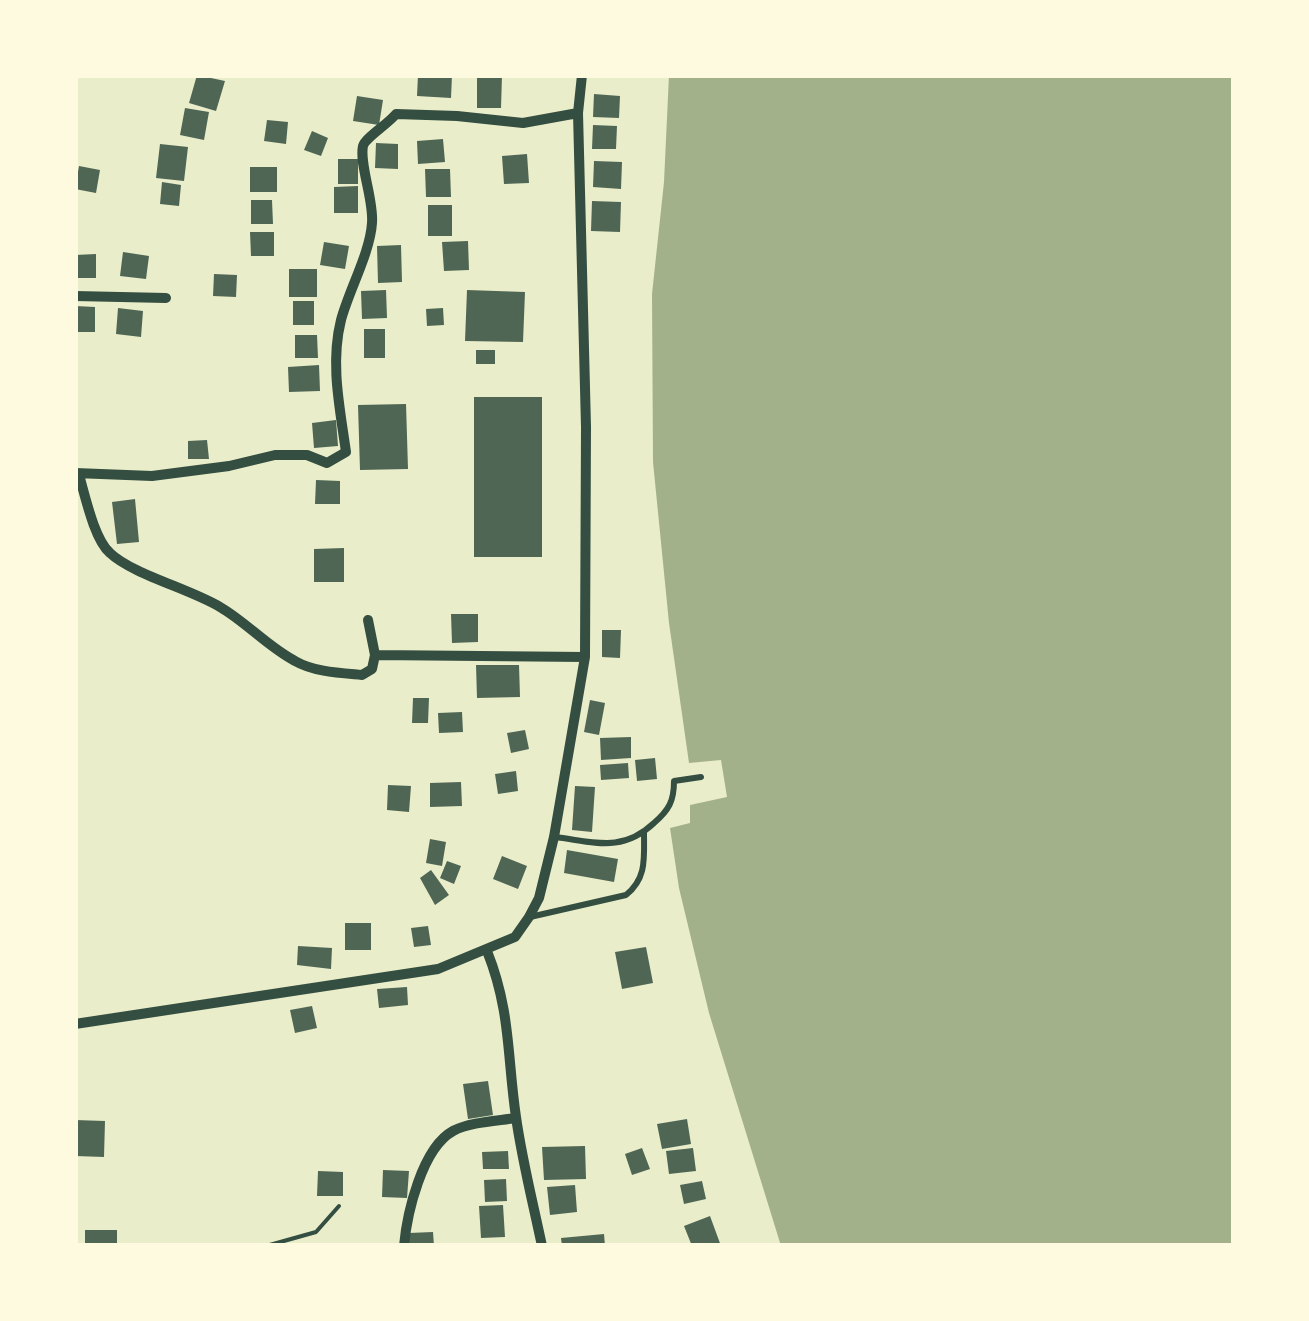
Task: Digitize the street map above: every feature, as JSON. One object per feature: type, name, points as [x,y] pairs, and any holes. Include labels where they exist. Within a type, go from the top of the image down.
[{"type":"street","points":[[75,1024],[438,969],[515,937],[529,917],[554,837],[584,657],[586,427],[578,113],[582,75]]},
{"type":"street","points":[[368,620],[376,656],[372,669],[362,675],[294,661],[220,607],[108,552],[77,474],[163,475],[275,456],[308,456],[327,463],[346,452],[336,350],[341,320],[372,229],[373,200],[362,148],[366,140],[386,128],[396,114],[522,123],[578,113]]},
{"type":"street","points":[[75,296],[166,298]]},
{"type":"street","points":[[376,656],[584,657]]},
{"type":"street","points":[[486,952],[499,982],[509,1028],[516,1118],[542,1246]]},
{"type":"street","points":[[404,1246],[407,1220],[438,1141],[457,1129],[516,1118]]},
{"type":"lane","points":[[554,837],[610,844],[626,842],[668,810],[674,781],[701,777]]},
{"type":"lane","points":[[529,917],[626,895],[637,886],[644,869],[644,832]]},
{"type":"path","points":[[266,1246],[316,1232],[338,1206]]},
{"type":"shaded area","points":[[669,75],[1234,75],[1234,1246],[781,1246],[709,1013],[679,888],[670,828],[690,823],[690,805],[727,797],[721,760],[689,763],[669,623],[653,462],[652,294],[664,182]]},
{"type":"building","points":[[197,75],[225,81],[216,111],[189,103]]},
{"type":"building","points":[[418,75],[452,75],[451,98],[417,96]]},
{"type":"building","points":[[477,75],[502,75],[501,108],[477,108]]},
{"type":"building","points":[[594,94],[620,96],[619,118],[593,117]]},
{"type":"building","points":[[357,96],[383,100],[379,125],[353,121]]},
{"type":"building","points":[[185,108],[209,112],[204,140],[180,135]]},
{"type":"building","points":[[267,120],[288,122],[286,144],[264,141]]},
{"type":"building","points":[[593,125],[617,126],[616,149],[592,149]]},
{"type":"building","points":[[312,131],[328,138],[321,156],[304,150]]},
{"type":"building","points":[[443,139],[445,162],[418,164],[417,141]]},
{"type":"building","points":[[376,143],[398,144],[398,169],[375,168]]},
{"type":"building","points":[[160,144],[188,147],[184,181],[156,178]]},
{"type":"building","points":[[527,154],[529,183],[504,184],[502,156]]},
{"type":"building","points":[[338,159],[358,159],[358,184],[338,184]]},
{"type":"building","points":[[594,161],[622,162],[621,189],[593,187]]},
{"type":"building","points":[[79,166],[100,170],[96,193],[75,189]]},
{"type":"building","points":[[250,167],[277,167],[277,192],[250,192]]},
{"type":"building","points":[[425,169],[450,169],[451,197],[426,197]]},
{"type":"building","points":[[162,182],[181,185],[179,206],[160,204]]},
{"type":"building","points":[[358,186],[358,213],[334,213],[334,187]]},
{"type":"building","points":[[251,200],[272,200],[273,224],[251,224]]},
{"type":"building","points":[[592,201],[621,202],[620,232],[591,231]]},
{"type":"building","points":[[428,205],[452,205],[452,236],[428,236]]},
{"type":"building","points":[[250,232],[274,232],[274,256],[251,256]]},
{"type":"building","points":[[468,241],[469,270],[444,271],[442,242]]},
{"type":"building","points":[[324,242],[349,246],[345,269],[320,265]]},
{"type":"building","points":[[401,245],[402,282],[378,283],[377,246]]},
{"type":"building","points":[[123,252],[149,256],[146,279],[120,276]]},
{"type":"building","points":[[96,254],[96,278],[75,278],[75,255]]},
{"type":"building","points":[[289,269],[317,269],[317,297],[289,297]]},
{"type":"building","points":[[214,274],[237,275],[236,297],[213,296]]},
{"type":"building","points":[[386,290],[387,318],[362,319],[361,291]]},
{"type":"building","points":[[467,290],[525,292],[523,342],[465,341]]},
{"type":"building","points":[[293,301],[314,301],[314,325],[293,325]]},
{"type":"building","points":[[75,306],[95,307],[95,332],[75,332]]},
{"type":"building","points":[[118,308],[143,311],[141,337],[116,334]]},
{"type":"building","points":[[443,308],[444,325],[427,326],[426,309]]},
{"type":"building","points":[[364,329],[385,329],[385,358],[364,358]]},
{"type":"building","points":[[295,335],[317,335],[318,358],[295,358]]},
{"type":"building","points":[[476,350],[495,350],[495,364],[476,364]]},
{"type":"building","points":[[319,365],[320,391],[289,392],[288,367]]},
{"type":"building","points":[[474,397],[542,397],[542,557],[474,557]]},
{"type":"building","points":[[406,404],[408,469],[360,470],[358,405]]},
{"type":"building","points":[[336,420],[338,446],[314,448],[312,423]]},
{"type":"building","points":[[207,440],[209,459],[188,459],[188,441]]},
{"type":"building","points":[[316,480],[340,481],[340,504],[315,504]]},
{"type":"building","points":[[135,499],[139,542],[117,544],[112,502]]},
{"type":"building","points":[[344,548],[344,582],[314,582],[314,549]]},
{"type":"building","points":[[451,614],[478,614],[478,642],[452,643]]},
{"type":"building","points":[[602,630],[621,630],[620,658],[602,657]]},
{"type":"building","points":[[476,665],[519,665],[520,697],[477,698]]},
{"type":"building","points":[[413,698],[429,698],[428,723],[412,723]]},
{"type":"building","points":[[590,700],[605,703],[599,735],[584,732]]},
{"type":"building","points":[[462,712],[463,732],[439,733],[438,713]]},
{"type":"building","points":[[525,730],[529,749],[511,753],[507,733]]},
{"type":"building","points":[[631,737],[631,758],[601,760],[600,738]]},
{"type":"building","points":[[655,758],[657,779],[637,781],[635,760]]},
{"type":"building","points":[[628,763],[629,778],[601,780],[600,765]]},
{"type":"building","points":[[516,771],[518,791],[498,794],[495,774]]},
{"type":"building","points":[[461,782],[462,806],[430,807],[430,783]]},
{"type":"building","points":[[388,785],[411,786],[409,812],[387,810]]},
{"type":"building","points":[[575,786],[595,787],[592,832],[572,830]]},
{"type":"building","points":[[430,839],[446,842],[442,866],[426,863]]},
{"type":"building","points":[[567,850],[618,859],[614,882],[564,873]]},
{"type":"building","points":[[502,856],[527,866],[518,889],[493,879]]},
{"type":"building","points":[[447,861],[461,866],[454,884],[440,878]]},
{"type":"building","points":[[431,870],[449,895],[435,905],[420,878]]},
{"type":"building","points":[[345,923],[371,923],[371,950],[345,950]]},
{"type":"building","points":[[428,926],[431,945],[414,947],[411,928]]},
{"type":"building","points":[[298,946],[332,948],[331,969],[297,965]]},
{"type":"building","points":[[646,947],[653,983],[622,989],[615,952]]},
{"type":"building","points":[[407,987],[408,1005],[379,1008],[377,989]]},
{"type":"building","points":[[312,1006],[317,1028],[295,1033],[290,1010]]},
{"type":"building","points":[[488,1081],[493,1115],[468,1119],[463,1084]]},
{"type":"building","points":[[687,1119],[691,1144],[662,1149],[657,1124]]},
{"type":"building","points":[[75,1120],[105,1121],[104,1157],[75,1156]]},
{"type":"building","points":[[585,1146],[586,1179],[544,1180],[542,1147]]},
{"type":"building","points":[[642,1148],[650,1169],[632,1175],[625,1154]]},
{"type":"building","points":[[693,1148],[696,1171],[669,1174],[666,1151]]},
{"type":"building","points":[[508,1151],[509,1169],[483,1169],[482,1152]]},
{"type":"building","points":[[383,1170],[409,1171],[407,1198],[382,1197]]},
{"type":"building","points":[[318,1171],[343,1172],[343,1196],[317,1196]]},
{"type":"building","points":[[506,1179],[507,1201],[485,1202],[484,1180]]},
{"type":"building","points":[[702,1181],[706,1199],[684,1204],[680,1185]]},
{"type":"building","points":[[575,1185],[577,1212],[550,1215],[547,1187]]},
{"type":"building","points":[[503,1205],[505,1237],[481,1238],[479,1206]]},
{"type":"building","points":[[710,1216],[721,1246],[692,1246],[684,1226]]},
{"type":"building","points":[[85,1230],[117,1230],[117,1246],[85,1246]]},
{"type":"building","points":[[433,1232],[434,1246],[409,1246],[409,1233]]},
{"type":"building","points":[[604,1234],[605,1246],[562,1246],[561,1238]]}]
